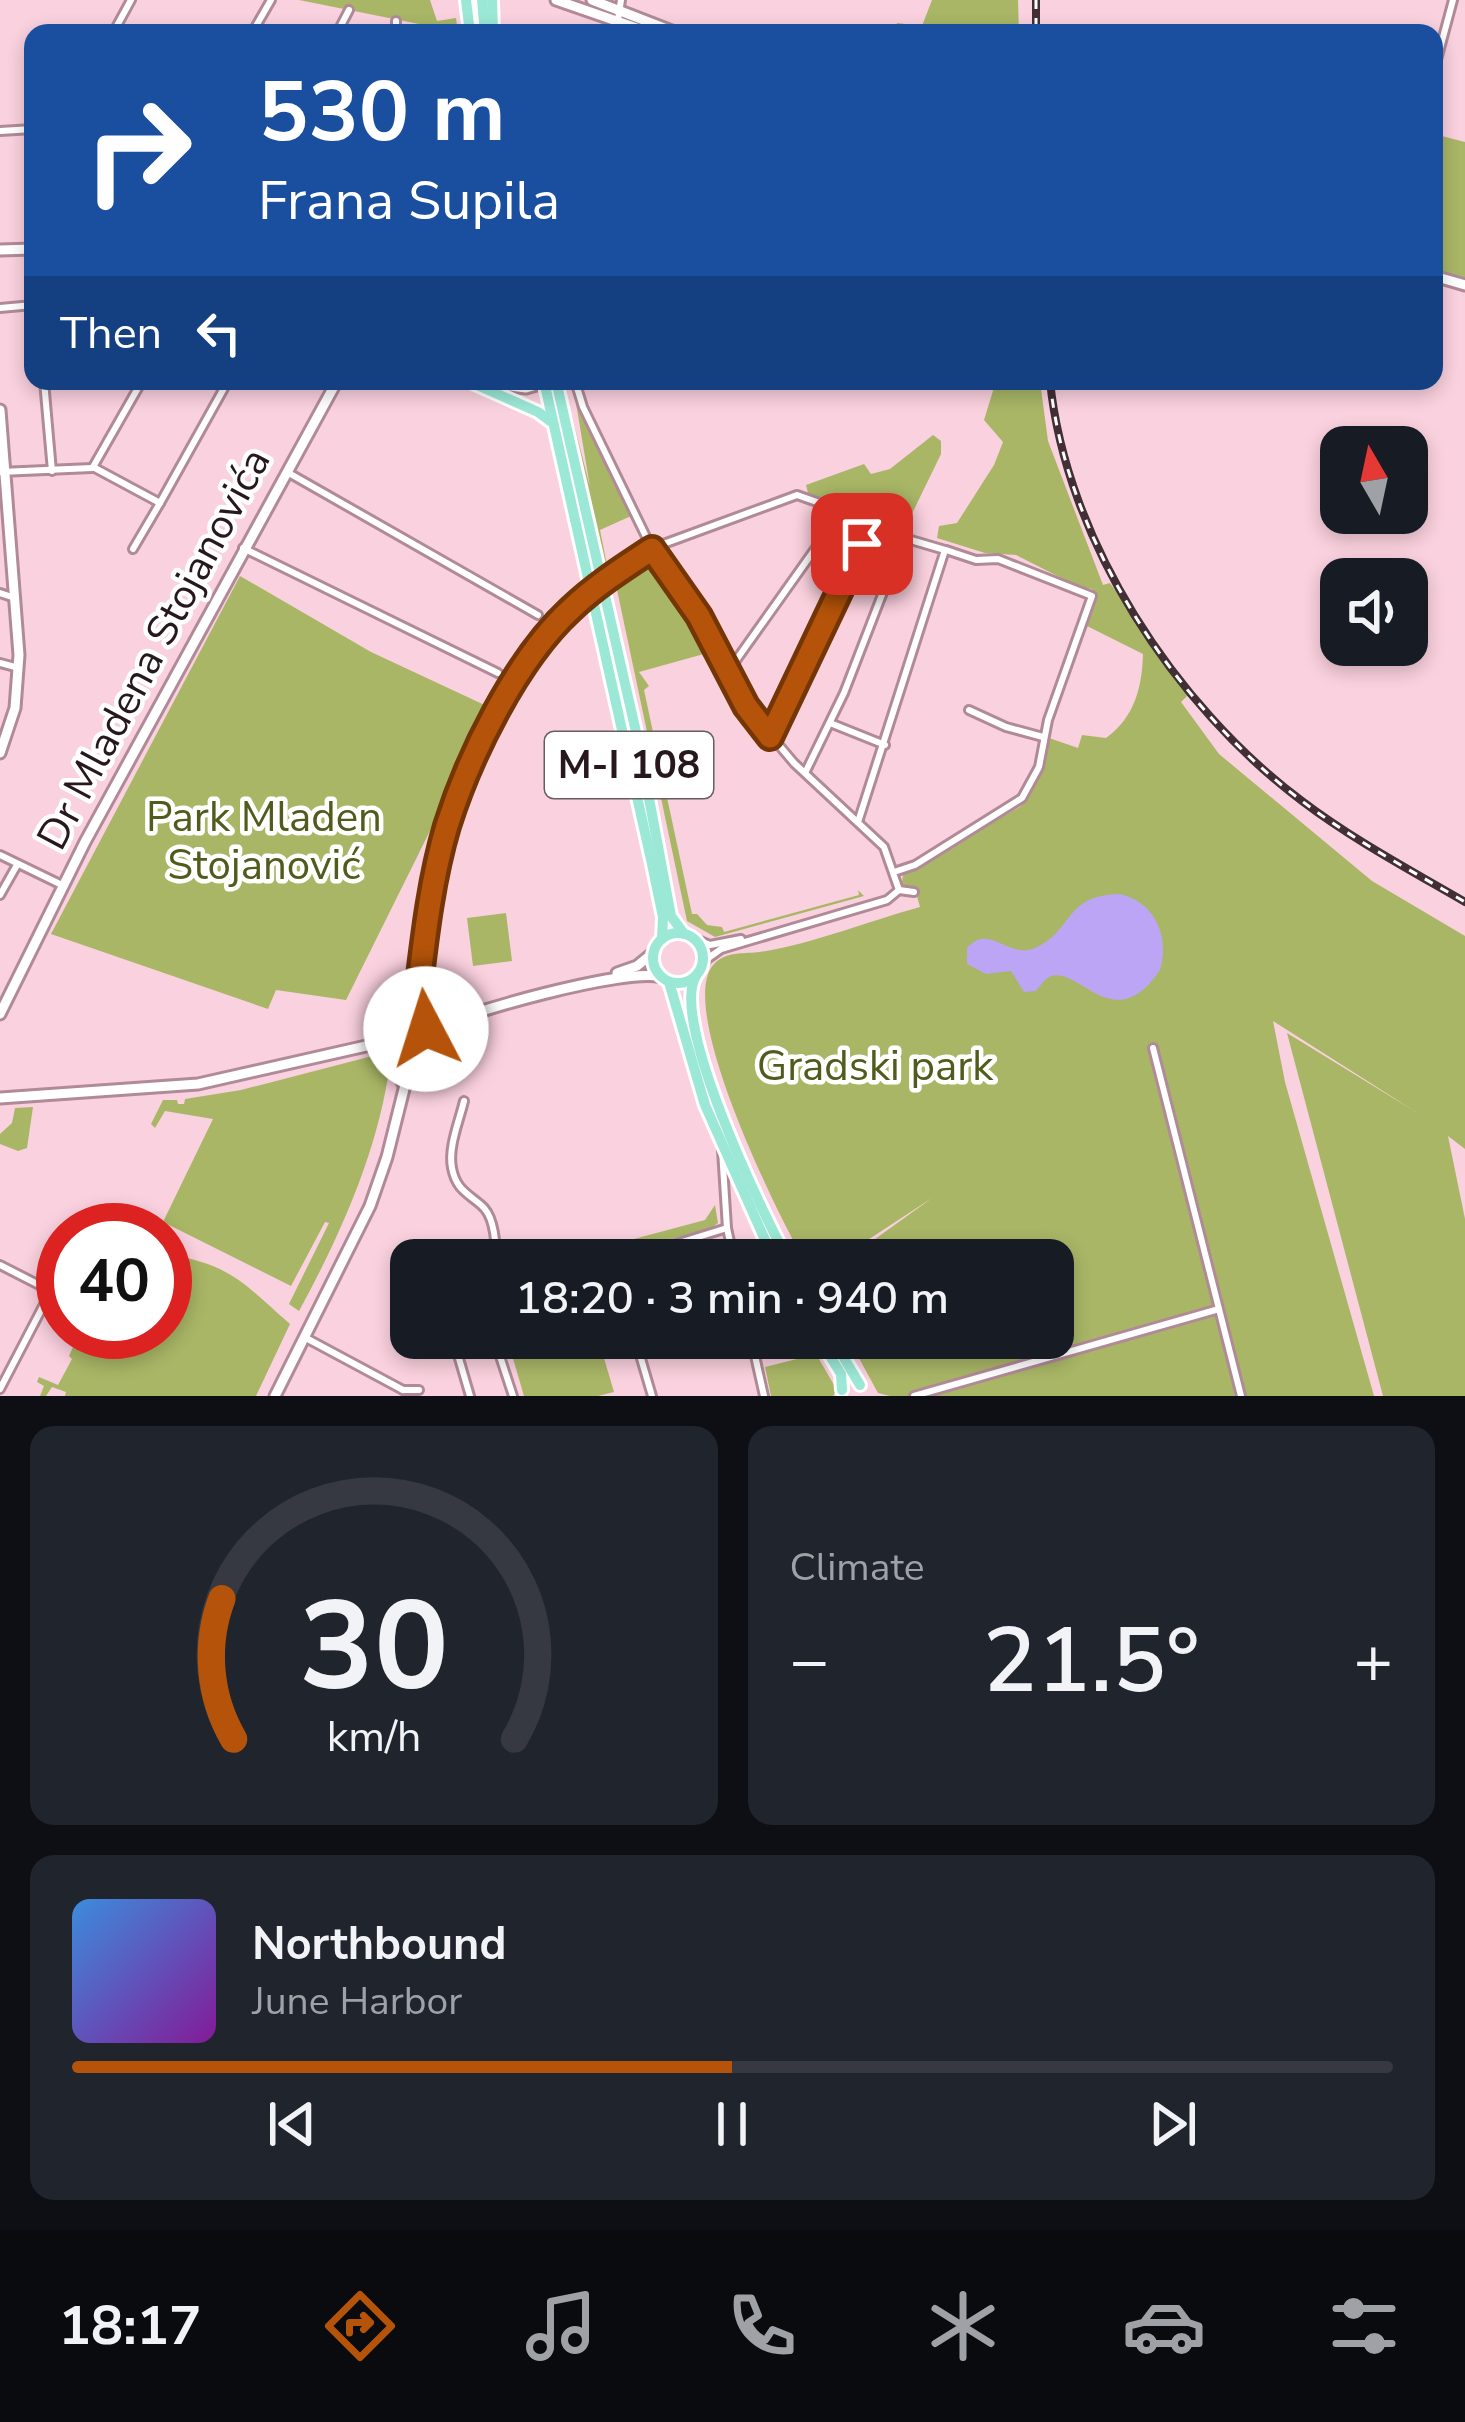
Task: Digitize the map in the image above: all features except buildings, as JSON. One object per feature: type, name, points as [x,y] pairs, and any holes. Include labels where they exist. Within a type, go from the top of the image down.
[{"type":"main road","points":[[490,390],[545,416],[554,430]]},
{"type":"main road","name":"M-I 108","points":[[551,390],[554,430],[661,904],[662,939]]},
{"type":"main road","name":"M-I 108","points":[[553,390],[603,582],[671,916],[702,952],[689,995],[715,1097],[778,1239]]},
{"type":"main road","points":[[689,936],[662,939],[653,953],[653,964],[665,979],[722,1150],[765,1239]]},
{"type":"main road","points":[[665,979],[683,982],[698,973]]},
{"type":"main road","points":[[832,1359],[841,1374],[840,1393],[860,1385]]},
{"type":"main road","points":[[845,1359],[860,1385],[872,1393]]},
{"type":"street","points":[[556,0],[618,16]]},
{"type":"street","points":[[592,0],[618,16]]},
{"type":"street","points":[[1443,39],[1454,0]]},
{"type":"street","points":[[342,24],[350,10]]},
{"type":"street","points":[[45,390],[52,471]]},
{"type":"street","points":[[93,467],[137,390]]},
{"type":"street","points":[[133,549],[223,390]]},
{"type":"street","name":"Dr Mladena Stojanovića","points":[[0,1014],[3,999],[332,390]]},
{"type":"street","points":[[577,390],[652,549],[699,616],[728,673],[770,737],[884,847],[899,890]]},
{"type":"street","points":[[0,410],[20,668],[13,720],[0,753]]},
{"type":"street","points":[[3,472],[93,467],[160,503]]},
{"type":"street","points":[[286,472],[538,615]]},
{"type":"street","points":[[275,1396],[370,1206],[401,1099],[443,841],[494,717],[514,682],[558,622],[591,592],[652,549],[797,495],[904,538],[976,560],[998,559],[1092,596],[1043,737],[1039,767],[1015,804],[916,865],[894,872]]},
{"type":"street","points":[[728,673],[842,511]]},
{"type":"street","points":[[805,772],[830,723],[904,538]]},
{"type":"street","points":[[770,737],[862,544]]},
{"type":"street","points":[[243,548],[498,674]]},
{"type":"street","points":[[858,822],[946,550]]},
{"type":"street","points":[[0,592],[15,598]]},
{"type":"street","points":[[0,663],[20,668]]},
{"type":"street","points":[[969,710],[1043,737]]},
{"type":"street","points":[[830,723],[886,745]]},
{"type":"street","points":[[0,855],[64,886]]},
{"type":"street","points":[[0,895],[16,865]]},
{"type":"street","points":[[698,973],[716,951],[886,900],[899,890],[914,892]]},
{"type":"street","points":[[689,936],[710,945],[757,937]]},
{"type":"street","points":[[0,1098],[198,1084],[468,1018],[638,966],[653,953]]},
{"type":"street","points":[[592,982],[644,973],[665,979]]},
{"type":"street","points":[[401,1099],[404,1054],[411,1033]]},
{"type":"street","points":[[1153,1048],[1241,1396]]},
{"type":"street","points":[[464,1101],[452,1169],[460,1188],[481,1204],[492,1239]]},
{"type":"street","points":[[722,1150],[729,1239]]},
{"type":"street","points":[[692,1239],[727,1228]]},
{"type":"street","points":[[0,1264],[51,1292],[0,1390]]},
{"type":"street","points":[[914,1396],[1219,1309]]},
{"type":"street","points":[[304,1337],[401,1393],[419,1390]]},
{"type":"street","points":[[460,1359],[470,1396]]},
{"type":"street","points":[[501,1359],[514,1396]]},
{"type":"street","points":[[641,1359],[652,1396]]},
{"type":"street","points":[[756,1359],[764,1396]]},
{"type":"green space","points":[[299,0],[430,0],[437,21],[456,18],[457,24],[419,24]]},
{"type":"green space","points":[[932,0],[1018,0],[1019,24],[923,24]]},
{"type":"green space","points":[[1443,136],[1465,142],[1465,279],[1443,272]]},
{"type":"green space","name":"Gradski park","points":[[993,390],[1041,390],[1048,441],[1103,585],[1110,583],[1188,695],[1181,702],[1219,754],[1372,881],[1465,936],[1465,1149],[1448,1136],[1465,1219],[1465,1396],[1383,1396],[1287,1033],[1416,1112],[1273,1021],[1285,1082],[1374,1396],[878,1393],[859,1359],[1074,1359],[1074,1239],[875,1239],[932,1198],[869,1239],[793,1239],[773,1200],[717,1061],[707,1018],[706,984],[716,962],[800,944],[920,907],[915,889],[902,884],[903,874],[1021,806],[1034,785],[1030,781],[1039,769],[1046,737],[1078,748],[1082,735],[1106,738],[1124,721],[1138,690],[1143,654],[1085,625],[1097,598],[1092,589],[1016,555],[985,553],[937,538],[939,526],[957,523],[1003,442],[984,420]]},
{"type":"green space","points":[[567,397],[590,487],[575,397],[631,516],[600,530],[607,565],[600,555]]},
{"type":"green space","points":[[933,435],[941,441],[941,454],[906,526],[808,493],[806,485],[864,464],[871,474],[890,469]]},
{"type":"green space","points":[[644,562],[672,587],[711,652],[639,672],[649,686],[644,690],[692,914],[724,932],[859,895],[858,890],[864,896],[715,937],[687,921],[616,585]]},
{"type":"green space","name":"Park Mladen Stojanović","points":[[240,576],[371,652],[491,708],[346,1000],[276,990],[268,1009],[51,934]]},
{"type":"green space","points":[[506,913],[512,961],[473,966],[467,918]]},
{"type":"green space","points":[[380,1054],[390,1063],[367,1159],[343,1222],[299,1311],[289,1304],[329,1223],[325,1222],[291,1286],[192,1236],[192,1203],[172,1203],[213,1119],[165,1111],[155,1128],[151,1124],[163,1100],[184,1104],[185,1099],[241,1090]]},
{"type":"green space","points":[[33,1107],[27,1148],[18,1151],[0,1144],[0,1134],[12,1123],[15,1108]]},
{"type":"green space","points":[[715,1205],[718,1223],[711,1228],[671,1239],[634,1239],[705,1220]]},
{"type":"green space","points":[[192,1259],[247,1286],[290,1324],[256,1396],[65,1396],[66,1392],[52,1387],[40,1396],[44,1386],[37,1382],[39,1377],[58,1385],[72,1359],[192,1359]]},
{"type":"green space","points":[[513,1359],[604,1359],[614,1392],[598,1396],[524,1396]]},
{"type":"green space","points":[[819,1359],[837,1390],[833,1396],[771,1396],[765,1367]]},
{"type":"shaded area","points":[[1120,894],[1151,913],[1163,945],[1160,970],[1143,990],[1127,999],[1112,999],[1060,976],[1049,977],[1036,991],[1024,992],[1011,971],[986,974],[967,964],[967,948],[975,941],[1035,948],[1057,933],[1088,900]]},
{"type":"railway","points":[[1036,0],[1036,24]]},
{"type":"railway","points":[[1052,390],[1060,441],[1103,559],[1134,615],[1211,718],[1302,801],[1465,902]]},
{"type":"route","points":[[426,1029],[415,1017],[425,934],[448,825],[494,717],[567,612],[652,549],[699,616],[746,706],[770,737],[862,544]]}]
